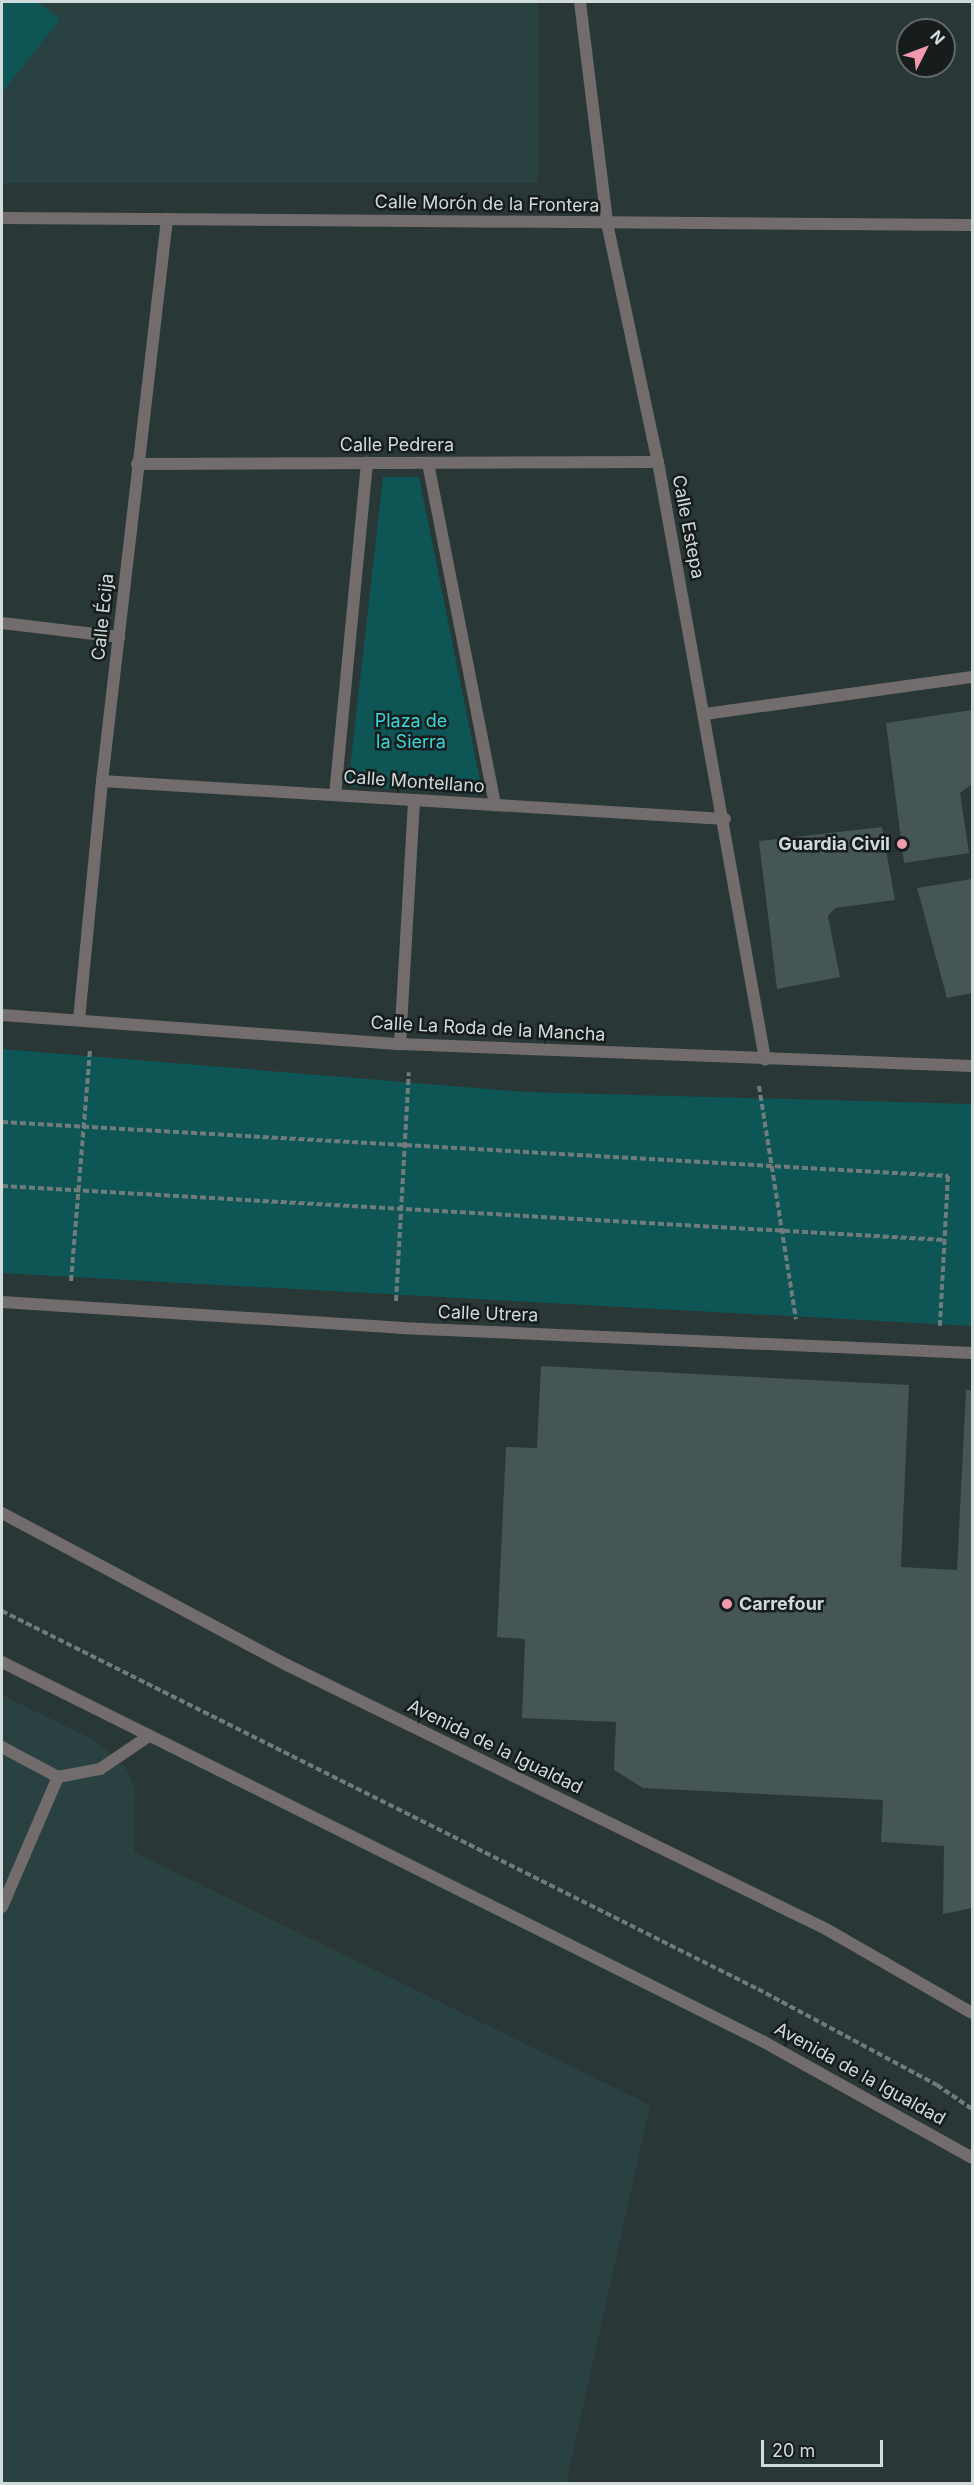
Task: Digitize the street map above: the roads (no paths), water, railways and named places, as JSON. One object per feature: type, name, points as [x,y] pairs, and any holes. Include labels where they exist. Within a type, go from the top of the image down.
[{"type":"street","name":"Calle Estepa","points":[[580,2],[607,223],[658,462],[725,819],[760,1059]]},
{"type":"street","name":"Calle Morón de la Frontera","points":[[2,218],[972,225]]},
{"type":"street","name":"Calle Écija","points":[[79,1020],[102,781],[167,219]]},
{"type":"street","name":"Calle Pedrera","points":[[137,464],[658,462]]},
{"type":"street","points":[[335,795],[368,463]]},
{"type":"street","points":[[428,463],[495,805]]},
{"type":"street","points":[[2,623],[119,637]]},
{"type":"street","points":[[705,714],[972,677]]},
{"type":"street","name":"Calle Montellano","points":[[102,781],[725,819]]},
{"type":"street","points":[[405,1044],[414,800]]},
{"type":"street","name":"Calle La Roda de la Mancha","points":[[2,1015],[405,1044],[972,1066]]},
{"type":"street","name":"Calle Utrera","points":[[2,1302],[394,1328],[972,1353]]},
{"type":"street","name":"Avenida de la Igualdad","points":[[2,1512],[287,1665],[826,1929],[972,2013]]},
{"type":"street","name":"Avenida de la Igualdad","points":[[2,1662],[764,2042],[972,2158]]},
{"type":"street","points":[[2,1747],[58,1777],[100,1769],[149,1736]]},
{"type":"street","points":[[2,1907],[58,1777]]},
{"type":"place","name":"Guardia Civil","points":[[902,844]]},
{"type":"place","name":"Carrefour","points":[[727,1604]]},
{"type":"park label","name":"Plaza de la Sierra","points":[[411,732]]}]
